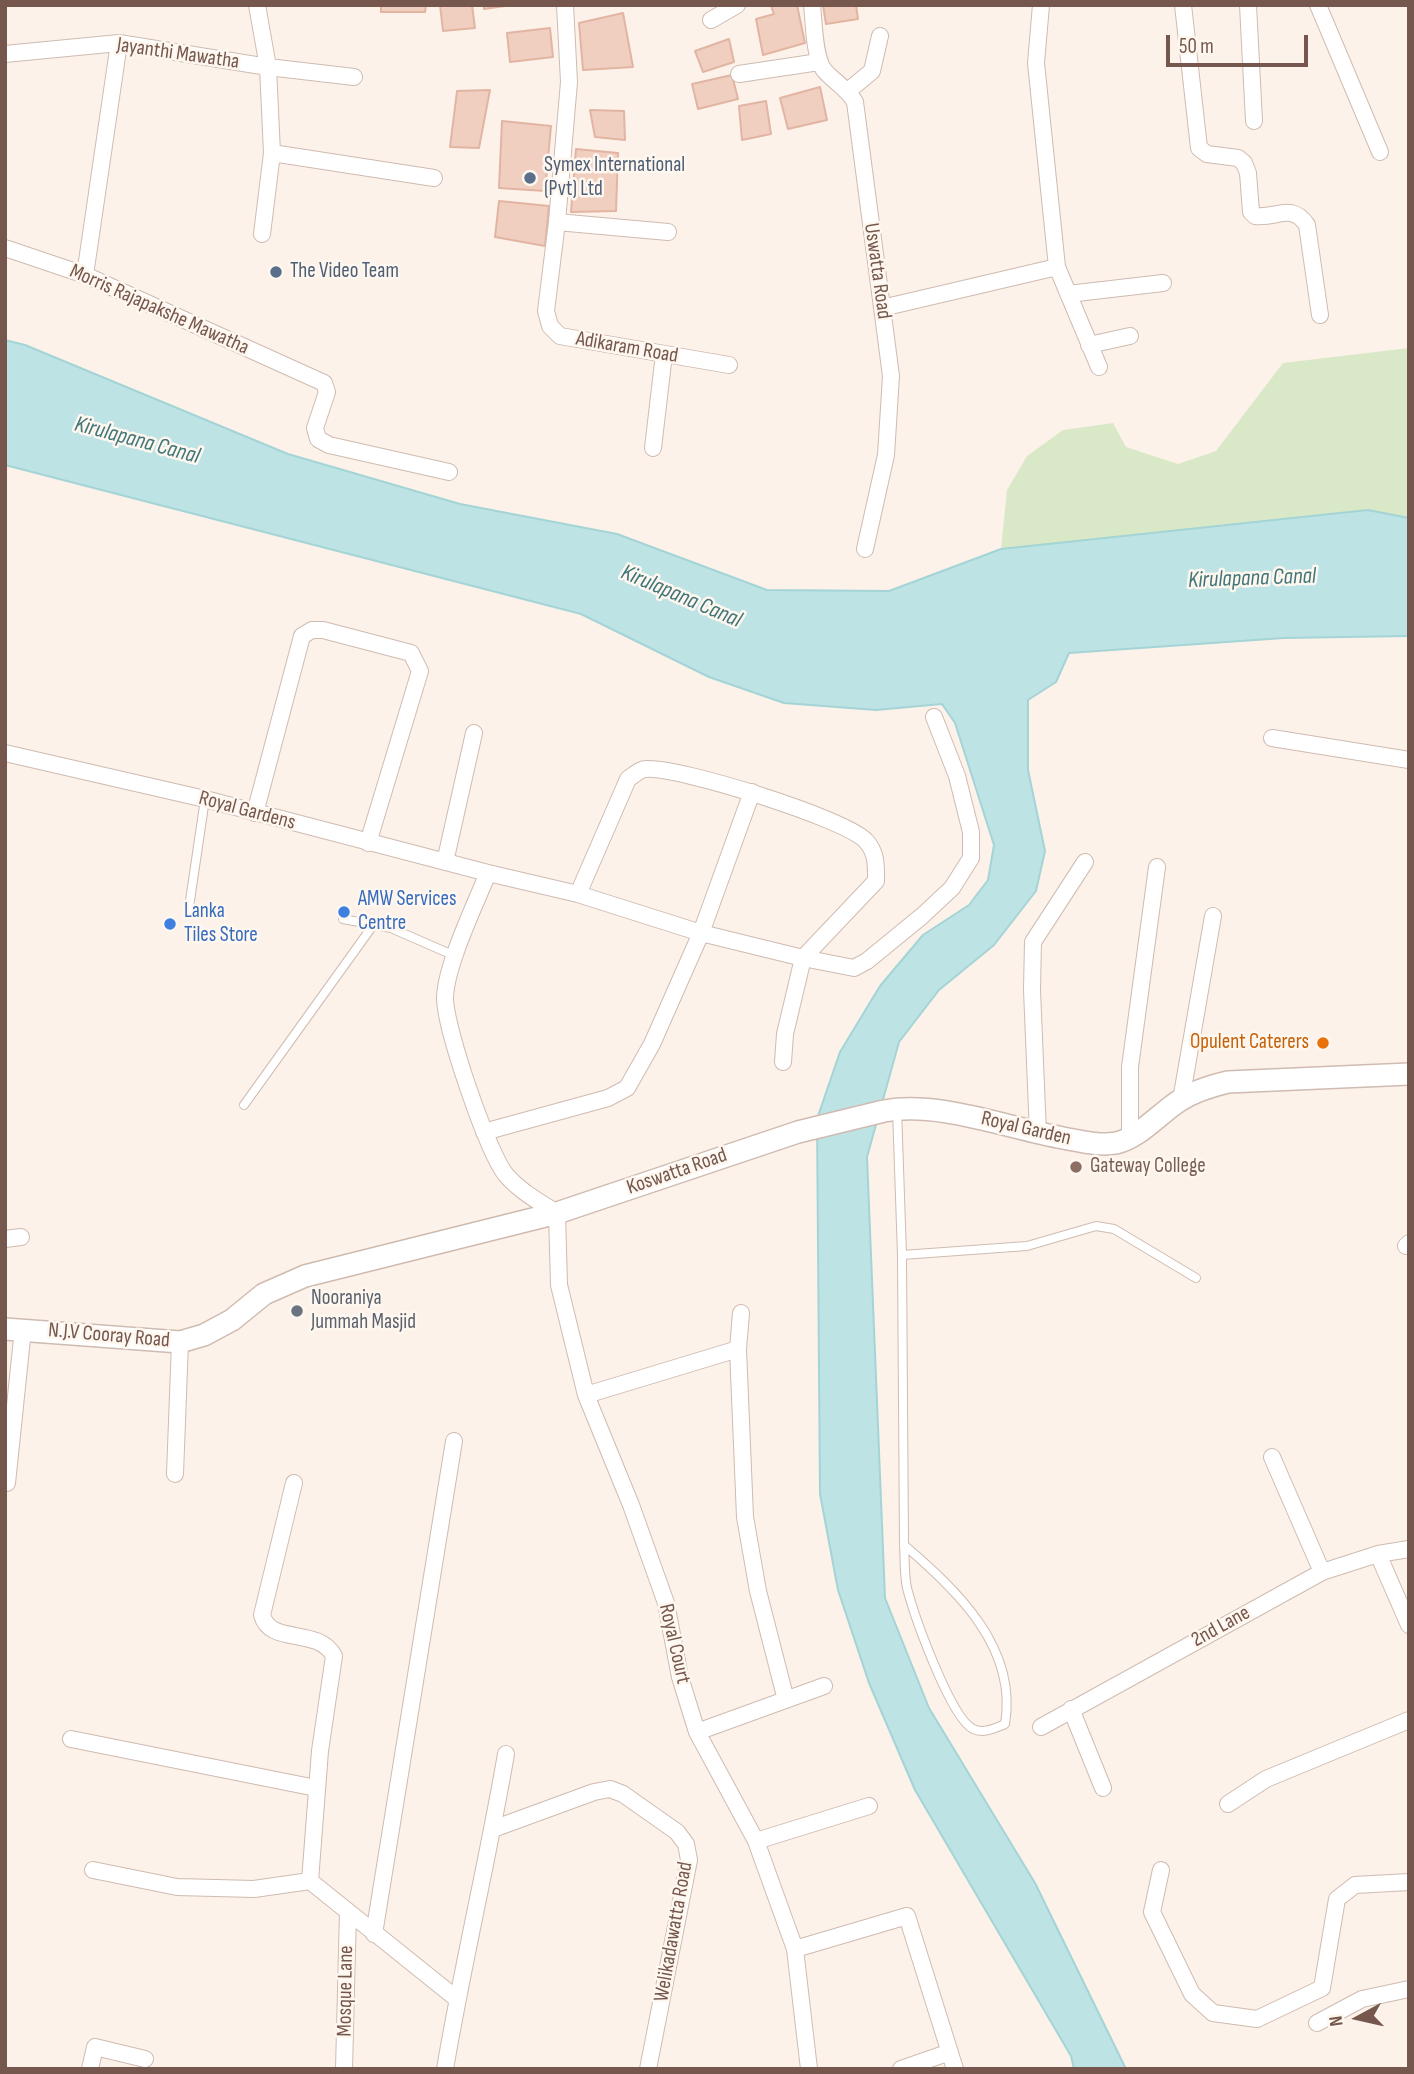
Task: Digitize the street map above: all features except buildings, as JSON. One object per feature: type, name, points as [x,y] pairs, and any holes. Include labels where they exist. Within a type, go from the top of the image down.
[{"type":"street","name":"Jayanthi Mawatha","points":[[257,5],[268,67],[272,153],[262,234]]},
{"type":"street","name":"Adikaram Road","points":[[565,5],[569,82],[546,311],[550,326],[560,336],[729,365]]},
{"type":"street","points":[[711,20],[737,5]]},
{"type":"street","points":[[812,5],[819,62],[825,71],[848,91],[872,71],[880,36]]},
{"type":"street","points":[[1041,5],[1036,63],[1057,267],[1099,367]]},
{"type":"street","points":[[1183,5],[1199,148],[1207,154],[1238,158],[1244,163],[1248,173],[1251,212],[1255,216],[1291,212],[1301,216],[1307,225],[1320,315]]},
{"type":"street","points":[[1248,5],[1254,121]]},
{"type":"street","points":[[1318,5],[1380,152]]},
{"type":"street","name":"Jayanthi Mawatha","points":[[5,54],[119,43],[268,67],[354,77]]},
{"type":"street","points":[[85,275],[119,43]]},
{"type":"street","points":[[739,74],[819,62]]},
{"type":"street","name":"Uswatta Road","points":[[848,91],[855,102],[891,376],[886,455],[865,549]]},
{"type":"street","points":[[272,153],[434,178]]},
{"type":"street","points":[[557,222],[668,232]]},
{"type":"street","name":"Morris Rajapakshe Mawatha","points":[[5,248],[85,275],[312,377],[326,387],[327,392],[315,428],[318,439],[329,445],[449,472]]},
{"type":"street","points":[[882,308],[1057,267]]},
{"type":"street","points":[[1068,294],[1163,283]]},
{"type":"street","points":[[1089,345],[1130,337]]},
{"type":"street","points":[[653,448],[664,354]]},
{"type":"street","points":[[255,813],[302,636],[312,630],[323,631],[411,653],[420,671],[368,843]]},
{"type":"street","name":"Royal Gardens","points":[[5,753],[205,799],[368,843],[578,894],[701,933],[854,968],[867,961],[952,888],[971,858],[971,832],[957,776],[934,717]]},
{"type":"street","points":[[445,862],[474,733]]},
{"type":"street","points":[[1272,738],[1409,760]]},
{"type":"street","points":[[578,894],[628,779],[643,769],[672,772],[752,792],[839,824],[865,839],[876,857],[876,881],[803,958],[785,1034],[783,1062]]},
{"type":"street","points":[[484,1132],[608,1098],[627,1088],[652,1044],[701,933],[752,792]]},
{"type":"street","points":[[1038,1134],[1032,990],[1033,942],[1085,862]]},
{"type":"street","points":[[1130,1138],[1130,1067],[1157,867]]},
{"type":"street","points":[[488,873],[455,957],[445,998],[450,1028],[484,1132],[505,1174],[527,1194],[557,1213]]},
{"type":"street","points":[[1181,1100],[1213,916]]},
{"type":"street","name":"Royal Garden","points":[[798,1132],[890,1110],[960,1114],[1038,1134],[1091,1143],[1116,1143],[1130,1138],[1181,1100],[1204,1088],[1228,1082],[1409,1074]]},
{"type":"street","name":"Koswatta Road","points":[[443,1242],[557,1213],[798,1132]]},
{"type":"street","name":"Royal Court","points":[[557,1213],[559,1285],[586,1395],[631,1505],[666,1603],[680,1677],[697,1732],[756,1841],[795,1949],[809,2069]]},
{"type":"street","name":"N.J.V Cooray Road","points":[[14,1329],[180,1342],[232,1320],[264,1294],[305,1276],[443,1242]]},
{"type":"street","points":[[741,1313],[738,1349],[745,1517],[758,1591],[786,1700]]},
{"type":"street","points":[[7,1483],[14,1329]]},
{"type":"street","points":[[175,1474],[180,1342]]},
{"type":"street","points":[[586,1395],[738,1349]]},
{"type":"street","points":[[374,1934],[454,1441]]},
{"type":"street","points":[[1272,1457],[1322,1572]]},
{"type":"street","points":[[294,1483],[262,1615],[264,1624],[272,1630],[320,1641],[329,1646],[334,1656],[316,1788],[310,1881]]},
{"type":"street","name":"2nd Lane","points":[[1041,1727],[1322,1572],[1378,1554],[1409,1549]]},
{"type":"street","points":[[1378,1554],[1409,1625]]},
{"type":"street","points":[[697,1732],[824,1686]]},
{"type":"street","points":[[1071,1709],[1103,1788]]},
{"type":"street","points":[[1228,1804],[1266,1779],[1409,1720]]},
{"type":"street","points":[[71,1739],[316,1788]]},
{"type":"street","points":[[445,2069],[506,1754]]},
{"type":"street","name":"Welikadawatta Road","points":[[493,1829],[594,1792],[610,1789],[622,1794],[677,1832],[686,1844],[689,1860],[648,2069]]},
{"type":"street","points":[[756,1841],[869,1806]]},
{"type":"street","points":[[93,1870],[177,1887],[254,1889],[310,1881],[457,1999]]},
{"type":"street","points":[[1161,1870],[1152,1912],[1192,1994],[1213,2013],[1257,2019],[1322,1988],[1337,1899],[1355,1885],[1409,1882]]},
{"type":"street","name":"Mosque Lane","points":[[344,2069],[348,1913]]},
{"type":"street","points":[[795,1949],[907,1916],[955,2069]]},
{"type":"street","points":[[1317,2023],[1362,1999],[1409,1989]]},
{"type":"street","points":[[90,2069],[95,2046],[145,2059]]},
{"type":"street","points":[[901,2069],[950,2052]]},
{"type":"lane","points":[[188,914],[205,799]]},
{"type":"lane","points":[[343,919],[391,928],[455,957]]},
{"type":"lane","points":[[244,1105],[374,924]]},
{"type":"lane","points":[[890,1110],[902,1255],[904,1545],[907,1586],[924,1641],[960,1717],[974,1729],[986,1731],[1004,1724],[1008,1704],[1001,1667],[983,1626],[950,1586],[904,1545]]},
{"type":"lane","points":[[902,1255],[1027,1246],[1096,1226],[1114,1229],[1196,1278]]},
{"type":"green space","points":[[1409,348],[1409,518],[1368,510],[1001,549],[1007,490],[1027,456],[1063,430],[1113,423],[1126,447],[1178,464],[1216,451],[1283,363]]},
{"type":"water","name":"Kirulapana Canal","points":[[5,340],[25,345],[288,454],[460,504],[617,534],[767,590],[889,591],[1001,549],[1368,510],[1409,518],[1409,636],[1284,638],[1069,653],[1056,682],[1028,700],[1028,770],[1045,851],[1036,891],[994,945],[939,990],[899,1042],[867,1157],[885,1598],[929,1708],[1035,1883],[1126,2069],[1074,2069],[1071,2056],[915,1790],[869,1683],[838,1590],[820,1494],[817,1119],[840,1052],[880,986],[923,935],[969,905],[988,880],[994,845],[955,723],[942,704],[876,710],[784,703],[709,677],[581,614],[5,465]]},
{"type":"place","name":"Symex International (Pvt) Ltd","points":[[530,178]]},
{"type":"place","name":"The Video Team","points":[[276,272]]},
{"type":"place","name":"AMW Services Centre","points":[[344,912]]},
{"type":"place","name":"Lanka Tiles Store","points":[[170,924]]},
{"type":"place","name":"Opulent Caterers","points":[[1323,1043]]},
{"type":"place","name":"Gateway College","points":[[1076,1167]]},
{"type":"place","name":"Nooraniya Jummah Masjid","points":[[297,1311]]}]
